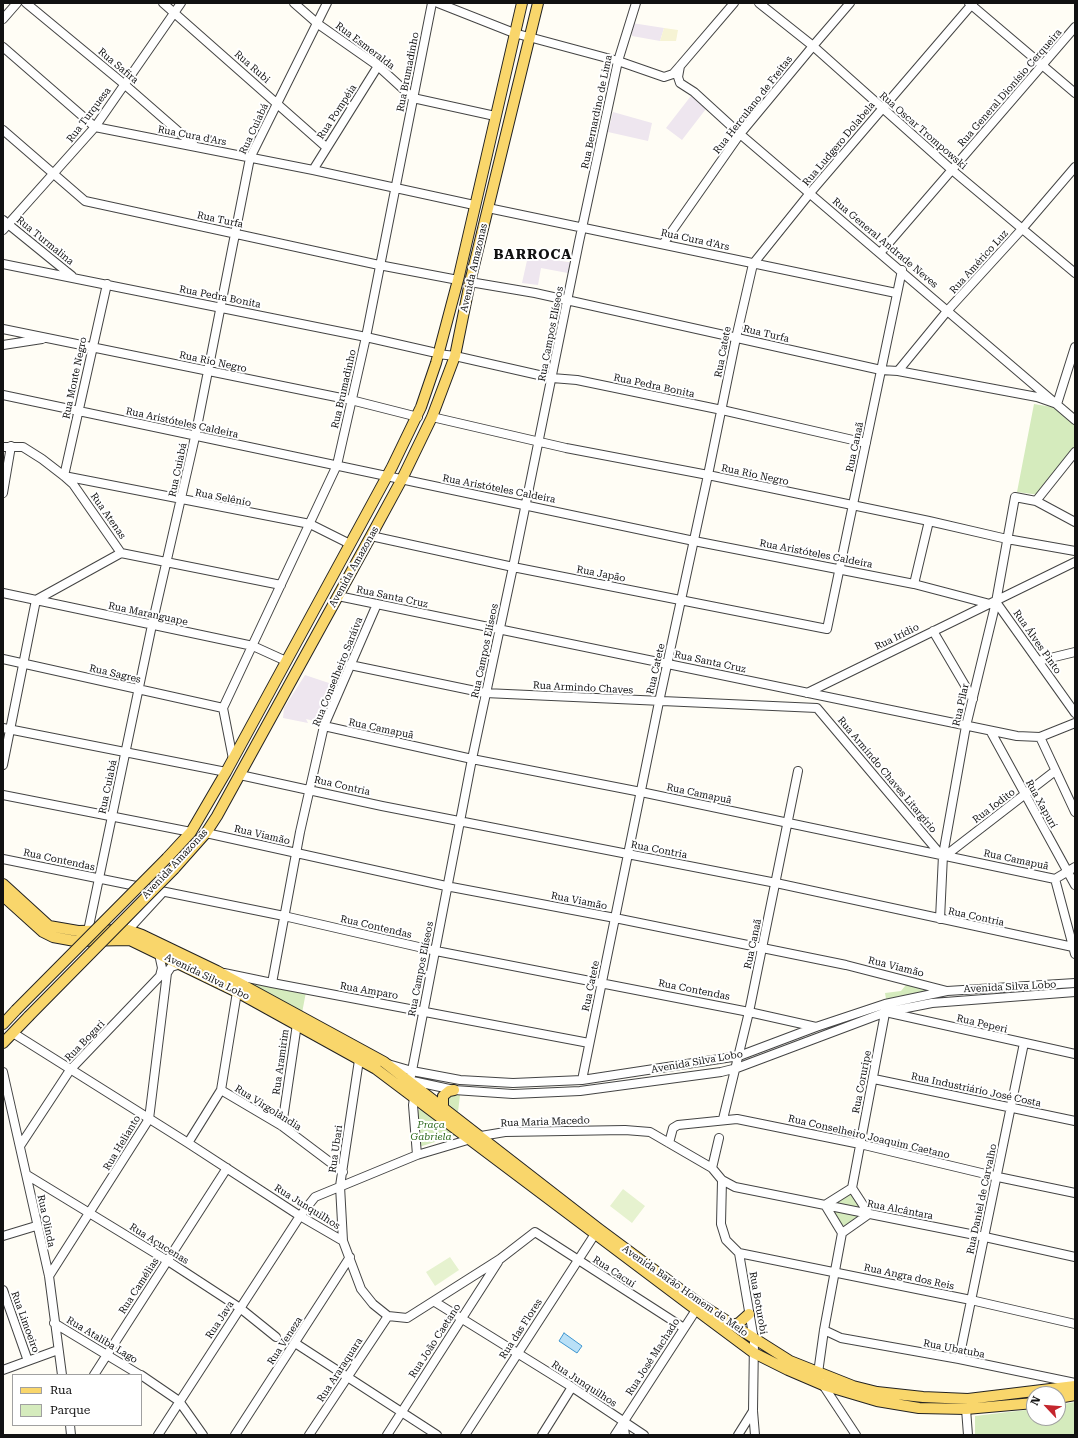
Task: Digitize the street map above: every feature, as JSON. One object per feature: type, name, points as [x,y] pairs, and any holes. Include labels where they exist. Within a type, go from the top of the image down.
[{"type":"main road","name":"Avenida Amazonas","points":[[3,1024],[191,832],[226,772],[418,417],[435,353],[458,280],[474,205],[522,3]]},
{"type":"main road","name":"Avenida Amazonas","points":[[3,1044],[174,869],[206,833],[240,775],[402,479],[432,417],[455,356],[470,282],[538,3]]},
{"type":"main road","name":"Avenida Silva Lobo","points":[[3,884],[49,926],[58,929],[88,931],[128,930],[217,971],[240,988],[297,1024],[376,1070]]},
{"type":"main road","name":"Avenida Silva Lobo","points":[[3,896],[35,926],[53,937],[75,941],[130,940],[181,964],[240,988],[411,1076]]},
{"type":"main road","name":"Avenida Barão Homem de Melo","points":[[376,1070],[754,1353],[823,1385],[877,1401],[919,1408],[966,1410],[1026,1404]]},
{"type":"main road","name":"Avenida Barão Homem de Melo","points":[[411,1076],[432,1099],[443,1108],[599,1229],[700,1304],[754,1340],[790,1361],[853,1386],[877,1392],[923,1397],[968,1399],[1068,1385]]},
{"type":"main road","points":[[443,1108],[443,1096],[449,1091],[454,1090]]},
{"type":"main road","points":[[414,1098],[432,1099]]},
{"type":"main road","points":[[733,1325],[739,1323],[749,1314]]},
{"type":"street","points":[[3,19],[17,3]]},
{"type":"street","name":"Rua Safira","points":[[26,3],[124,84],[195,146]]},
{"type":"street","name":"Rua Rubi","points":[[163,3],[277,102],[326,147]]},
{"type":"street","name":"Rua Turquesa","points":[[5,225],[53,175],[95,127],[181,3]]},
{"type":"street","name":"Rua Esmeralda","points":[[294,3],[318,24],[378,66],[413,98]]},
{"type":"street","name":"Rua Cuiabá","points":[[88,931],[152,625],[168,562],[195,437],[250,158],[328,3]]},
{"type":"street","name":"Rua Brumadinho","points":[[223,708],[337,465],[366,337],[379,265],[432,3]]},
{"type":"street","points":[[438,3],[514,33],[618,61],[664,76],[673,74],[734,3]]},
{"type":"street","name":"Rua Bernardino de Lima","points":[[583,227],[618,61],[636,3]]},
{"type":"street","name":"Rua Oscar Trompowski","points":[[759,3],[813,46],[952,170],[1075,274]]},
{"type":"street","name":"Rua Herculano de Freitas","points":[[663,244],[740,134],[850,3]]},
{"type":"street","points":[[972,4],[1075,93]]},
{"type":"street","name":"Rua Ludgero Dolabela","points":[[753,264],[810,193],[972,4]]},
{"type":"street","name":"Rua General Dionísio Cerqueira","points":[[880,252],[1075,27]]},
{"type":"street","points":[[3,47],[95,127]]},
{"type":"street","name":"Rua Pompéia","points":[[313,170],[378,66]]},
{"type":"street","name":"Rua General Andrade Neves","points":[[680,66],[678,77],[680,83],[694,92],[740,134],[902,270],[1075,420]]},
{"type":"street","points":[[413,98],[495,116]]},
{"type":"street","name":"Rua Cura d'Ars","points":[[95,127],[313,170],[474,205]]},
{"type":"street","name":"Rua Turfa","points":[[3,130],[85,202],[379,265],[458,280]]},
{"type":"street","name":"Rua Américo Luz","points":[[898,371],[948,310],[1022,230],[1075,167]]},
{"type":"street","name":"Rua Cura d'Ars","points":[[488,208],[896,293]]},
{"type":"street","name":"Rua Turmalina","points":[[5,225],[74,278]]},
{"type":"street","name":"Rua Campos Elíseos","points":[[411,1076],[436,951],[446,886],[477,739],[485,693],[514,567],[583,227]]},
{"type":"street","name":"Rua Pedra Bonita","points":[[3,264],[366,337],[552,378],[577,380],[722,410],[866,443]]},
{"type":"street","name":"Rua Catete","points":[[582,1080],[659,702],[682,601],[736,338],[753,264]]},
{"type":"street","name":"Rua Canaã","points":[[827,628],[902,270]]},
{"type":"street","name":"Rua Turfa","points":[[470,282],[535,293],[567,302],[881,370],[898,371],[1037,397],[1057,404]]},
{"type":"street","name":"Rua Monte Negro","points":[[64,476],[106,284]]},
{"type":"street","name":"Rua Rio Negro","points":[[3,329],[351,400],[418,417]]},
{"type":"street","points":[[3,345],[47,338]]},
{"type":"street","points":[[1057,404],[1075,347]]},
{"type":"street","name":"Rua Aristóteles Caldeira","points":[[3,396],[78,410],[195,437],[526,504],[694,541],[914,584],[993,603]]},
{"type":"street","name":"Rua Rio Negro","points":[[432,417],[540,442],[708,475],[929,521],[1007,539],[1075,551]]},
{"type":"street","points":[[3,493],[7,446]]},
{"type":"street","name":"Rua Atenas","points":[[7,446],[23,447],[64,476],[81,495],[121,553],[281,585]]},
{"type":"street","points":[[1075,452],[1036,501],[1075,522]]},
{"type":"street","name":"Rua Selênio","points":[[64,476],[310,524],[350,544]]},
{"type":"street","name":"Rua Pilar","points":[[940,919],[943,855],[966,726],[1015,497],[1036,501]]},
{"type":"street","points":[[914,584],[929,521]]},
{"type":"street","name":"Rua Japão","points":[[371,536],[682,601],[827,628]]},
{"type":"street","points":[[3,765],[7,728],[25,663],[36,600],[121,553]]},
{"type":"street","name":"Rua Irídio","points":[[807,693],[1075,562]]},
{"type":"street","name":"Rua Maranguape","points":[[3,594],[253,646],[286,661]]},
{"type":"street","name":"Rua Santa Cruz","points":[[338,596],[991,732],[1017,736],[1040,737],[1075,723]]},
{"type":"street","name":"Rua Álves Pinto","points":[[993,603],[1038,661],[1075,713]]},
{"type":"street","name":"Rua Conselheiro Saráiva","points":[[272,983],[296,853],[324,726],[377,604]]},
{"type":"street","points":[[933,631],[973,699]]},
{"type":"street","points":[[1038,661],[1075,652]]},
{"type":"street","name":"Rua Sagres","points":[[3,659],[223,708]]},
{"type":"street","name":"Rua Armindo Chaves","points":[[350,665],[485,693],[817,708]]},
{"type":"street","points":[[223,708],[233,759]]},
{"type":"street","name":"Rua Armindo Chaves Litargírio","points":[[817,708],[943,855]]},
{"type":"street","name":"Rua Camapuã","points":[[324,726],[472,759],[788,822],[1055,879],[1075,867]]},
{"type":"street","points":[[7,728],[226,772]]},
{"type":"street","name":"Rua Xapurí","points":[[991,732],[1075,885]]},
{"type":"street","points":[[1040,737],[1075,812]]},
{"type":"street","name":"Rua Canaã","points":[[723,1119],[737,1068],[798,771]]},
{"type":"street","name":"Rua Iodito","points":[[943,855],[1055,771]]},
{"type":"street","name":"Rua Contria","points":[[240,775],[310,789],[382,806],[776,883],[940,919],[1074,951]]},
{"type":"street","points":[[3,795],[112,815],[191,832]]},
{"type":"street","name":"Rua Viamão","points":[[206,833],[446,886],[615,918],[846,965],[947,991]]},
{"type":"street","name":"Rua Contendas","points":[[3,859],[284,916],[436,951],[602,982],[816,1027]]},
{"type":"street","points":[[1055,879],[1074,951]]},
{"type":"street","name":"Avenida Amazonas","points":[[128,930],[163,892]]},
{"type":"street","name":"Rua Bogari","points":[[20,1146],[70,1070],[160,976],[162,968],[159,954]]},
{"type":"street","name":"Rua Helianto","points":[[49,1276],[149,1119],[167,973],[171,967],[181,964]]},
{"type":"street","name":"Rua Amparo","points":[[217,971],[272,983],[589,1042]]},
{"type":"street","points":[[152,984],[165,992]]},
{"type":"street","name":"Avenida Silva Lobo","points":[[376,1070],[411,1076],[513,1083],[582,1080],[739,1056],[816,1027],[947,991],[1075,984]]},
{"type":"street","points":[[188,1142],[221,1090],[240,988]]},
{"type":"street","name":"Avenida Silva Lobo","points":[[411,1076],[454,1090],[513,1094],[580,1091],[721,1072],[737,1068],[886,1008],[1075,992]]},
{"type":"street","name":"Rua Peperi","points":[[886,1008],[1024,1043],[1075,1054]]},
{"type":"street","name":"Rua Coruripe","points":[[852,1188],[874,1079],[886,1008]]},
{"type":"street","name":"Rua Aramirim","points":[[282,1126],[297,1024]]},
{"type":"street","name":"Rua Junquilhos","points":[[13,1033],[70,1070],[188,1142],[300,1216],[343,1241],[361,1289],[373,1304],[388,1316]]},
{"type":"street","name":"Rua Daniel de Carvalho","points":[[959,1359],[998,1177],[1010,1108],[1024,1043]]},
{"type":"street","name":"Rua Ubari","points":[[343,1241],[340,1186],[359,1060]]},
{"type":"street","name":"Rua Olinda","points":[[3,1072],[5,1096],[20,1146],[36,1226],[49,1276],[62,1374]]},
{"type":"street","name":"Rua Industriário José Costa","points":[[874,1079],[1010,1108],[1075,1120]]},
{"type":"street","name":"Rua Virgolândia","points":[[221,1090],[282,1126],[343,1172]]},
{"type":"street","points":[[414,1098],[413,1105],[417,1155]]},
{"type":"street","name":"Rua Conselheiro Joaquim Caetano","points":[[669,1143],[673,1128],[678,1125],[723,1119],[737,1119],[860,1144],[998,1177],[1075,1192]]},
{"type":"street","name":"Rua Maria Macedo","points":[[300,1216],[315,1198],[340,1186],[417,1155],[468,1139],[505,1132],[625,1130],[650,1132],[712,1168],[722,1180]]},
{"type":"street","points":[[712,1168],[719,1138]]},
{"type":"street","name":"Rua Camélias","points":[[95,1374],[227,1168]]},
{"type":"street","name":"Rua Açucenas","points":[[27,1175],[168,1261],[240,1308],[276,1337]]},
{"type":"street","points":[[722,1180],[721,1224],[726,1240],[739,1253]]},
{"type":"street","name":"Rua Alcântara","points":[[722,1180],[735,1187],[985,1237],[1075,1257]]},
{"type":"street","points":[[842,1233],[869,1214],[852,1188],[825,1205],[842,1233],[824,1330],[818,1373],[823,1385],[856,1435]]},
{"type":"street","name":"Rua Java","points":[[158,1435],[300,1216]]},
{"type":"street","points":[[3,1236],[36,1226]]},
{"type":"street","name":"Rua Cacuí","points":[[500,1259],[535,1232],[684,1328]]},
{"type":"street","name":"Rua das Flores","points":[[465,1435],[577,1259],[595,1234]]},
{"type":"street","name":"Rua Angra dos Reis","points":[[739,1253],[971,1300],[1075,1324]]},
{"type":"street","name":"Rua Boturobi","points":[[739,1253],[754,1340],[753,1410],[755,1435]]},
{"type":"street","name":"Rua Veneza","points":[[235,1435],[350,1257]]},
{"type":"street","points":[[388,1316],[408,1318],[500,1259]]},
{"type":"street","name":"Rua João Caetano","points":[[387,1435],[500,1259]]},
{"type":"street","name":"Rua Limoeiro","points":[[3,1290],[28,1361]]},
{"type":"street","name":"Rua Junquilhos","points":[[435,1302],[572,1387],[644,1435]]},
{"type":"street","name":"Rua José Machado","points":[[615,1435],[696,1310]]},
{"type":"street","name":"Rua Araraquara","points":[[309,1435],[388,1316]]},
{"type":"street","name":"Rua Ataliba Lago","points":[[54,1323],[139,1374]]},
{"type":"street","name":"Rua Ubatuba","points":[[824,1330],[841,1338],[959,1359],[1068,1385],[1075,1383]]},
{"type":"street","points":[[295,1344],[437,1435]]},
{"type":"street","points":[[3,1370],[58,1350]]},
{"type":"street","name":"Rua Ataliba Lago","points":[[142,1376],[179,1401],[203,1435]]},
{"type":"street","points":[[542,1435],[572,1387]]},
{"type":"street","points":[[738,1435],[753,1410]]},
{"type":"street","points":[[966,1410],[968,1435]]},
{"type":"street","points":[[623,1421],[625,1435]]},
{"type":"shaded area","points":[[632,23],[664,28],[660,41],[632,36]]},
{"type":"shaded area","points":[[664,28],[678,30],[676,41],[660,41]]},
{"type":"shaded area","points":[[694,92],[709,105],[682,140],[666,128]]},
{"type":"shaded area","points":[[613,112],[652,123],[648,141],[608,132]]},
{"type":"shaded area","points":[[528,256],[575,263],[573,274],[541,268],[538,285],[522,283]]},
{"type":"shaded area","points":[[305,675],[335,685],[328,705],[319,722],[306,719],[308,723],[283,718],[284,708]]},
{"type":"green space","points":[[1034,404],[1058,408],[1075,422],[1075,448],[1040,495],[1017,492]]},
{"type":"green space","points":[[243,980],[306,992],[302,1013]]},
{"type":"green space","points":[[910,980],[936,990],[886,999],[885,993],[901,991]]},
{"type":"green space","points":[[450,1094],[460,1095],[458,1112],[447,1103],[447,1096]]},
{"type":"green space","name":"Praça Gabriela","points":[[421,1109],[457,1135],[419,1147],[416,1111]]},
{"type":"green space","points":[[623,1189],[645,1206],[632,1223],[610,1206]]},
{"type":"green space","points":[[847,1195],[852,1195],[862,1209],[861,1216],[845,1226],[842,1225],[832,1212],[834,1204]]},
{"type":"green space","points":[[450,1257],[459,1270],[435,1286],[426,1272]]},
{"type":"green space","points":[[1075,1402],[1075,1435],[975,1435],[975,1416],[1026,1410],[1026,1426],[1066,1426],[1066,1404]]},
{"type":"water","points":[[564,1333],[582,1346],[577,1353],[559,1341]]},
{"type":"district","name":"BARROCA","points":[[533,255]]}]
